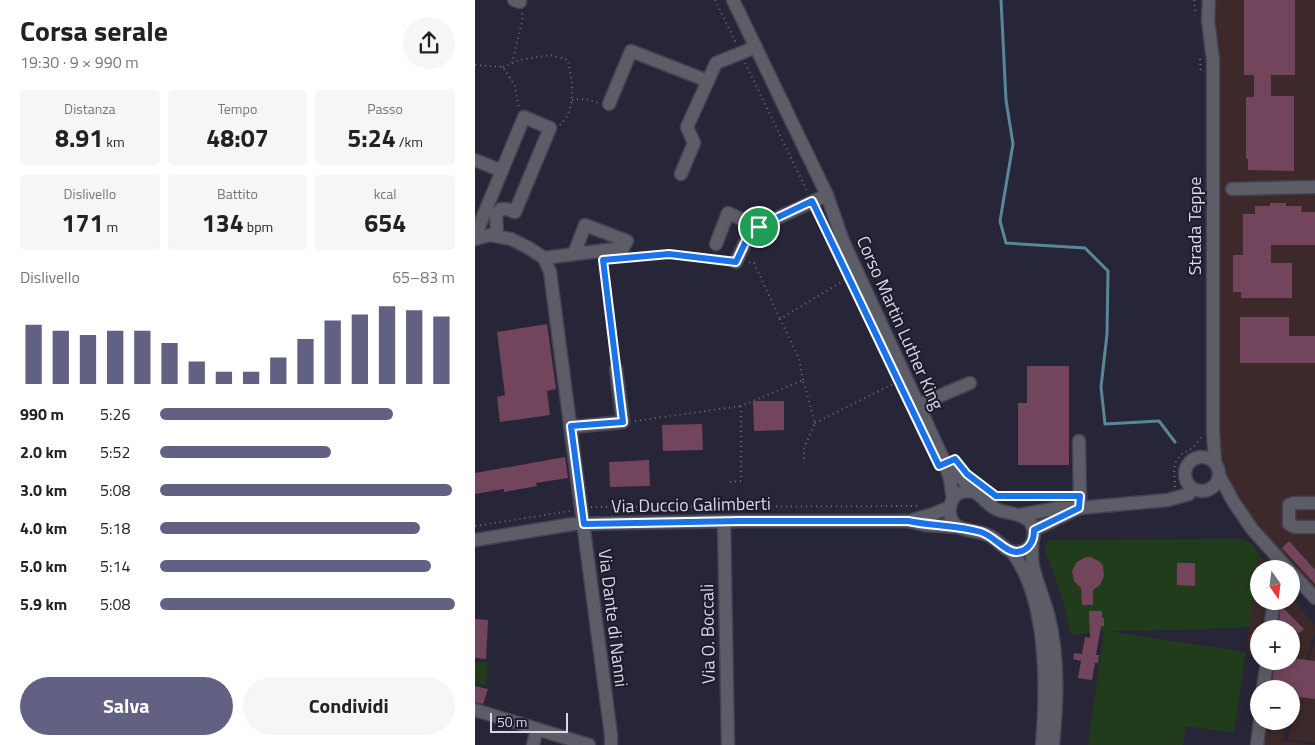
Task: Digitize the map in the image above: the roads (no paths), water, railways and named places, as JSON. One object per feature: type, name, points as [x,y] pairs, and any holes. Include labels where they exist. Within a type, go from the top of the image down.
[{"type":"street","name":"Corso Martin Luther King","points":[[733,0],[827,195],[843,241],[945,463],[951,503],[950,516],[958,527]]},
{"type":"street","name":"Strada Teppe","points":[[1200,0],[1213,60],[1208,433],[1217,469],[1233,501],[1252,529],[1280,560]]},
{"type":"street","name":"Strada Teppe","points":[[1203,20],[1209,0]]},
{"type":"street","points":[[681,174],[694,143],[687,128],[716,62],[756,48]]},
{"type":"street","points":[[609,104],[631,51],[708,81]]},
{"type":"street","points":[[497,236],[496,214],[501,209],[515,212],[550,128],[525,117],[502,171],[478,218],[475,239],[490,235],[511,239],[544,258],[574,254]]},
{"type":"street","points":[[475,160],[502,171]]},
{"type":"street","points":[[1232,189],[1315,187]]},
{"type":"street","points":[[736,262],[751,230],[827,195]]},
{"type":"street","points":[[716,244],[728,213],[759,227]]},
{"type":"street","name":"Via Dante di Nanni","points":[[544,258],[550,272],[611,745]]},
{"type":"street","points":[[571,426],[623,422],[617,368]]},
{"type":"street","points":[[918,405],[970,383]]},
{"type":"street","points":[[1196,458],[1208,433]]},
{"type":"street","points":[[1012,552],[1024,550],[1033,537],[1079,508],[1079,441]]},
{"type":"street","points":[[1207,490],[1215,484],[1217,469],[1211,459],[1206,457],[1196,458],[1191,461],[1186,470],[1185,476],[1191,486],[1207,490],[1233,501]]},
{"type":"street","name":"Corso Martin Luther King","points":[[945,463],[974,492],[994,508],[1002,512],[1019,515]]},
{"type":"street","points":[[1019,515],[1059,508],[1168,500],[1189,494],[1191,486]]},
{"type":"street","name":"Via Duccio Galimberti","points":[[475,540],[573,524],[908,521],[924,518],[951,503],[960,493],[974,492]]},
{"type":"street","points":[[1315,503],[1294,503],[1289,505],[1289,524],[1295,527],[1315,526]]},
{"type":"street","points":[[1019,515],[1025,517],[1030,522],[1033,537],[1033,568],[1049,617],[1054,648],[1056,686],[1053,745]]},
{"type":"street","name":"Via Duccio Galimberti","points":[[908,521],[925,525],[958,527],[981,532],[990,536],[1012,552]]},
{"type":"street","name":"Via O. Boccali","points":[[724,522],[727,745]]},
{"type":"street","points":[[1012,552],[1021,565],[1027,579],[1034,599],[1041,632],[1045,692],[1042,745]]},
{"type":"street","points":[[1300,582],[1315,598]]},
{"type":"street","points":[[475,710],[589,745]]},
{"type":"street","points":[[533,745],[537,730]]},
{"type":"street","points":[[1257,745],[1259,730]]},
{"type":"waterway","points":[[1001,0],[1006,100],[1013,144],[1000,221],[1006,243],[1085,248],[1108,271],[1107,334],[1101,387],[1105,424],[1159,421],[1175,442]]}]
